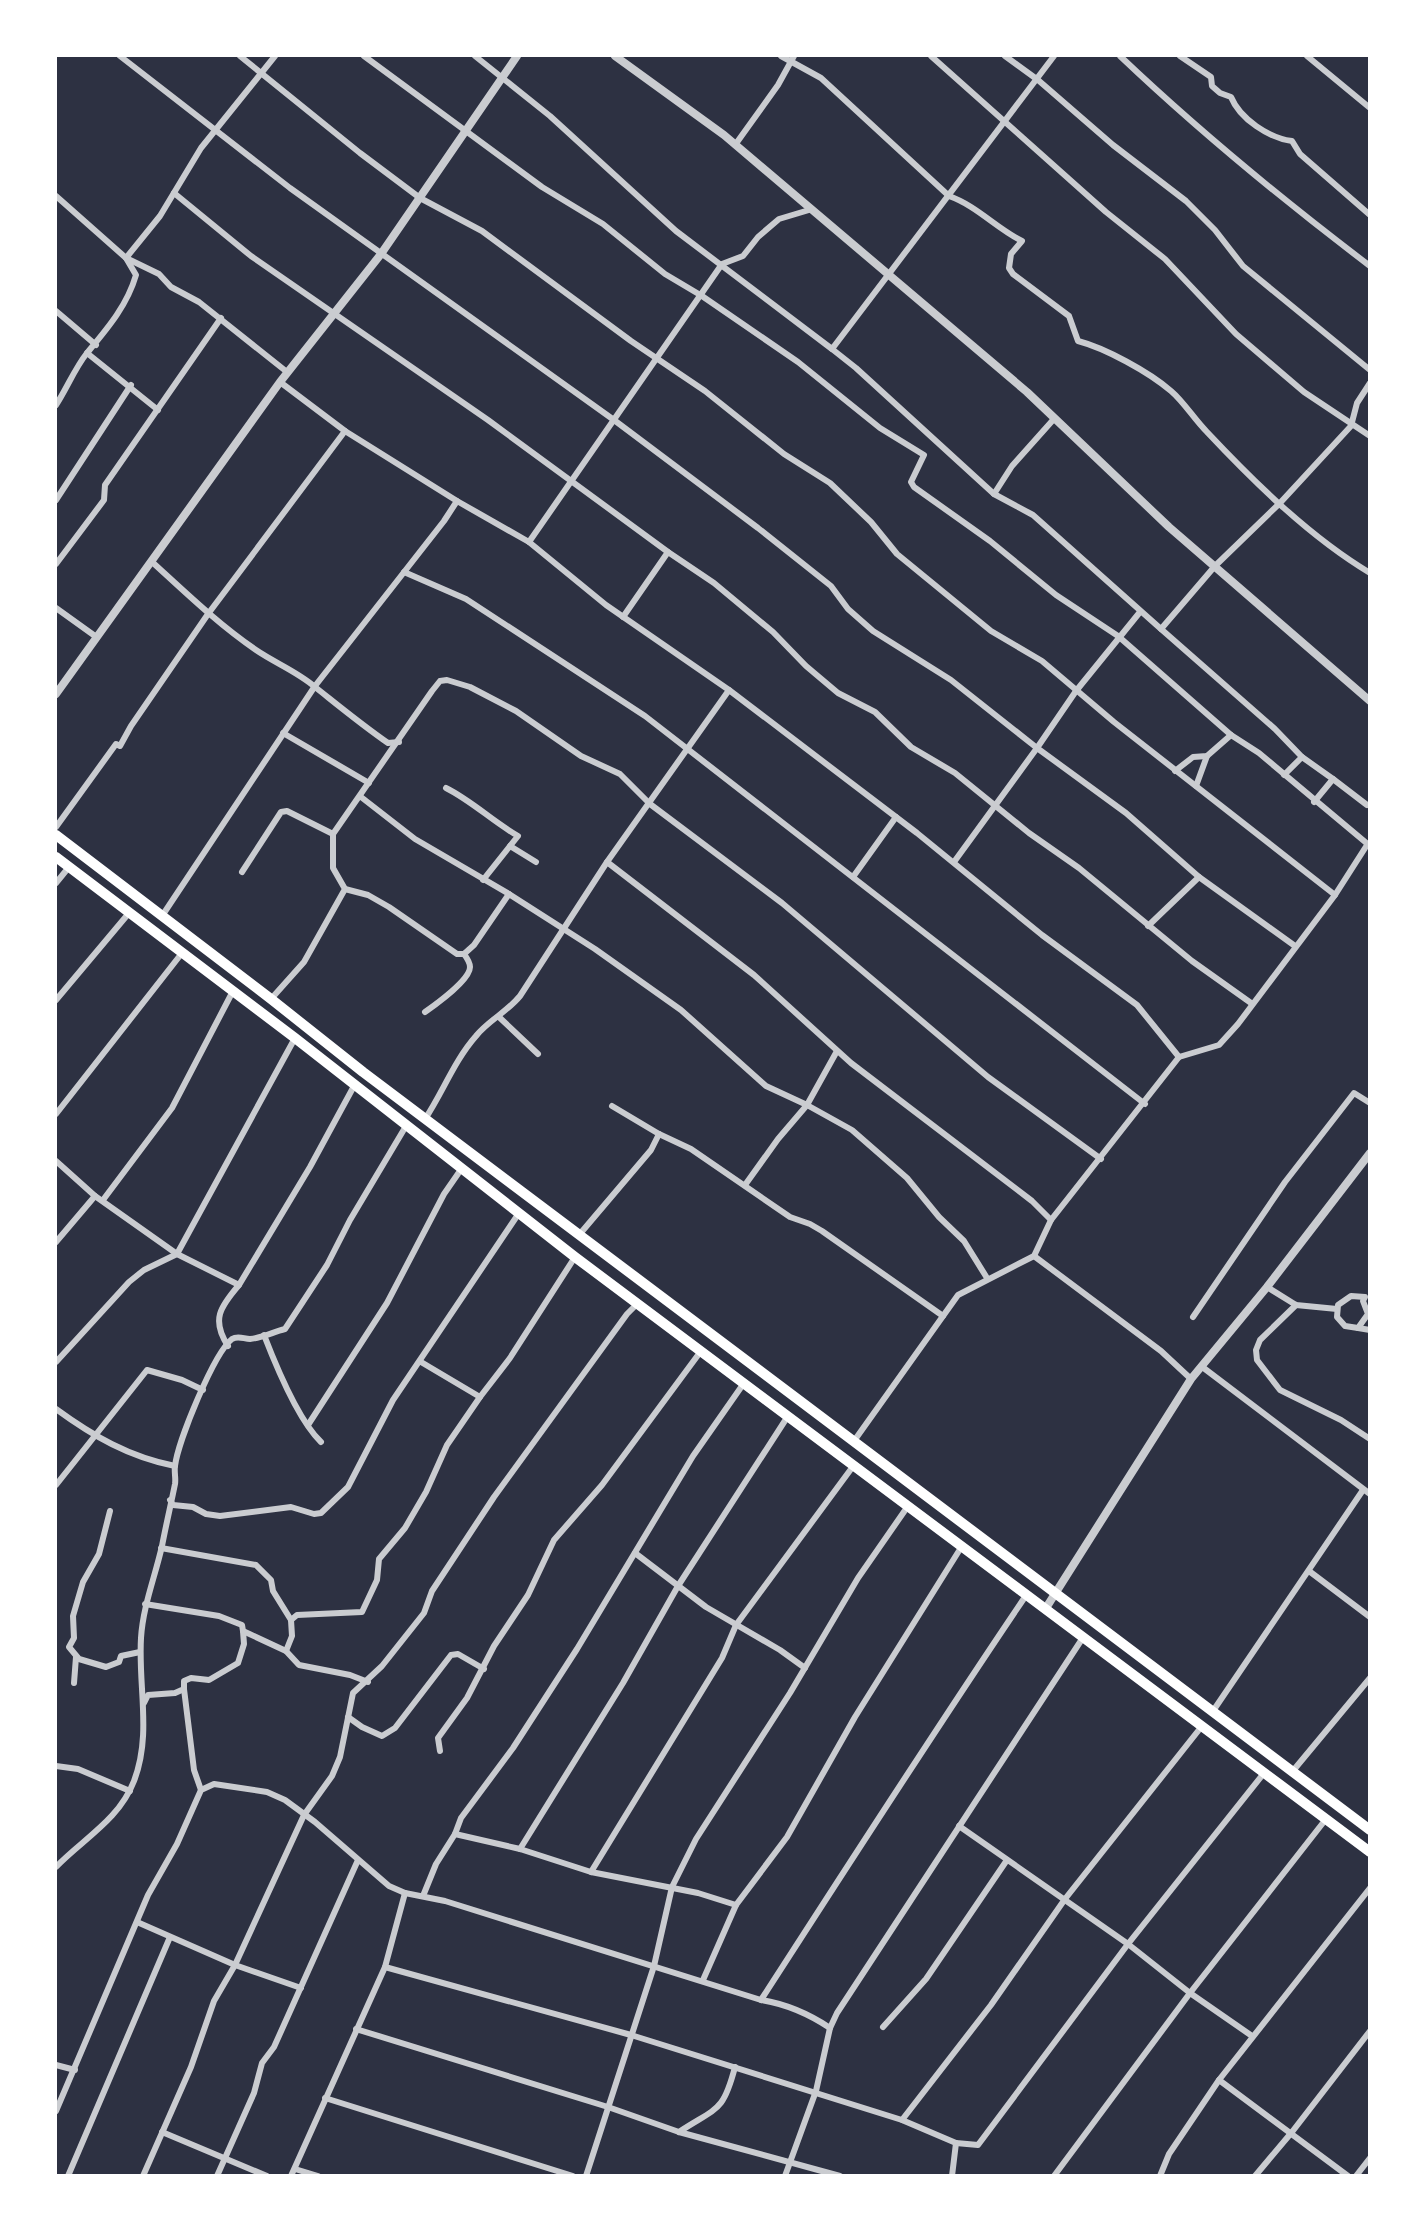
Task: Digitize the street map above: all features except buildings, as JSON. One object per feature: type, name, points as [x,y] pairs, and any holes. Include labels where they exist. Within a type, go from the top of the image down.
[{"type":"highway","points":[[56,835],[425,1119],[1369,1828]]},
{"type":"highway","points":[[56,857],[295,1038],[637,1304],[1370,1852]]},
{"type":"street","points":[[120,56],[381,254],[614,420],[805,564],[831,586],[848,609],[873,631],[951,680],[1037,748],[1126,813],[1199,877],[1295,946]]},
{"type":"street","points":[[240,56],[360,153],[420,198],[482,231],[657,359],[705,391],[784,454],[830,483],[871,522],[897,554],[991,631],[1042,661],[1175,771],[1335,895]]},
{"type":"street","points":[[126,258],[160,216],[201,148],[275,56]]},
{"type":"street","points":[[364,56],[542,187],[603,224],[665,274],[702,296],[798,362],[880,428],[924,455],[911,482],[914,487],[990,541],[1056,595],[1118,636],[1208,712],[1231,735],[1259,753],[1314,802],[1351,829],[1368,846],[1335,895],[1251,1003],[1238,1024],[1219,1045],[1179,1057],[1051,1220],[1034,1256],[987,1278],[958,1295],[853,1442]]},
{"type":"street","points":[[475,56],[550,116],[676,231],[865,375],[994,494],[1033,515],[1275,729],[1302,757],[1367,805]]},
{"type":"street","points":[[56,694],[95,636],[287,372],[381,254],[517,56]]},
{"type":"street","points":[[615,56],[735,145],[809,210],[1027,392],[1053,420],[1168,527],[1370,701]]},
{"type":"street","points":[[781,56],[821,78],[949,196],[969,203],[1008,234],[1022,241],[1011,254],[1009,268],[1013,274],[1069,316],[1078,341],[1100,346],[1170,390],[1207,432],[1280,503],[1354,564],[1370,573]]},
{"type":"street","points":[[735,145],[778,86],[794,56]]},
{"type":"street","points":[[932,56],[1106,212],[1165,259],[1236,334],[1304,392],[1351,426],[1370,436]]},
{"type":"street","points":[[1005,56],[1038,80],[1113,145],[1186,201],[1215,230],[1243,266],[1370,369]]},
{"type":"street","points":[[832,349],[1054,56]]},
{"type":"street","points":[[1120,56],[1169,102],[1285,201],[1370,266]]},
{"type":"street","points":[[1180,56],[1211,77],[1212,86],[1220,93],[1231,97],[1235,107],[1275,139],[1292,141],[1300,154],[1370,215]]},
{"type":"street","points":[[1307,56],[1370,108]]},
{"type":"street","points":[[174,193],[251,256],[335,312],[714,583],[773,632],[806,666],[838,693],[875,712],[911,747],[955,773],[1079,868],[1148,926],[1251,1003]]},
{"type":"street","points":[[56,196],[126,258],[159,274],[171,287],[221,318],[287,372]]},
{"type":"street","points":[[529,542],[702,296],[722,264],[743,256],[758,237],[778,219],[809,210]]},
{"type":"street","points":[[56,404],[87,353],[96,345],[130,296],[136,275],[126,258]]},
{"type":"street","points":[[56,311],[96,345]]},
{"type":"street","points":[[56,564],[104,500],[105,485],[221,318]]},
{"type":"street","points":[[87,353],[131,385],[158,410]]},
{"type":"street","points":[[280,382],[345,431],[457,501],[529,542],[623,617],[729,690],[954,862],[1042,935],[1137,1005],[1179,1057]]},
{"type":"street","points":[[1161,629],[1215,566],[1280,503],[1351,426],[1357,403],[1370,383]]},
{"type":"street","points":[[56,500],[131,385]]},
{"type":"street","points":[[994,494],[1012,466],[1053,420]]},
{"type":"street","points":[[56,827],[116,744],[120,746],[127,738],[131,726],[208,614],[345,431]]},
{"type":"street","points":[[162,916],[315,686],[457,501]]},
{"type":"street","points":[[623,617],[668,552]]},
{"type":"street","points":[[151,561],[208,614],[256,650],[315,686],[331,702],[357,718],[388,743],[399,742]]},
{"type":"street","points":[[404,572],[466,599],[596,682],[688,749],[1144,1104]]},
{"type":"street","points":[[56,608],[95,636]]},
{"type":"street","points":[[954,862],[1076,691],[1118,636],[1140,612]]},
{"type":"street","points":[[425,1012],[448,995],[468,974],[470,964],[464,954],[454,952],[389,907],[368,896],[345,889],[333,868],[333,834],[343,817],[361,797],[432,691],[440,681],[447,680],[470,687],[516,711],[581,756],[620,774],[650,804],[782,903],[988,1077],[1101,1159]]},
{"type":"street","points":[[425,1119],[475,1037],[488,1023],[507,1012],[520,996],[607,862],[729,690]]},
{"type":"street","points":[[283,733],[369,783]]},
{"type":"street","points":[[1196,786],[1207,756],[1231,735]]},
{"type":"street","points":[[1175,771],[1193,757],[1207,756]]},
{"type":"street","points":[[1284,775],[1302,757]]},
{"type":"street","points":[[1314,802],[1333,779]]},
{"type":"street","points":[[446,788],[472,801],[489,819],[518,836],[483,880]]},
{"type":"street","points":[[361,797],[415,839],[565,929],[681,1010],[766,1086],[852,1130],[907,1178],[939,1217],[964,1241],[987,1278]]},
{"type":"street","points":[[242,872],[281,812],[287,811],[333,834]]},
{"type":"street","points":[[853,877],[896,817]]},
{"type":"street","points":[[510,846],[536,862]]},
{"type":"street","points":[[607,862],[754,975],[837,1051],[1032,1201],[1051,1220]]},
{"type":"street","points":[[56,883],[69,867]]},
{"type":"street","points":[[1148,926],[1199,877]]},
{"type":"street","points":[[271,999],[304,962],[345,889]]},
{"type":"street","points":[[464,954],[474,945],[509,894]]},
{"type":"street","points":[[56,999],[129,913]]},
{"type":"street","points":[[56,1114],[182,953]]},
{"type":"street","points":[[103,1200],[172,1108],[233,992]]},
{"type":"street","points":[[499,1017],[538,1054]]},
{"type":"street","points":[[56,1362],[129,1282],[144,1270],[177,1254],[237,1148],[295,1038]]},
{"type":"street","points":[[745,1185],[778,1138],[807,1105],[837,1051]]},
{"type":"street","points":[[228,1346],[218,1330],[218,1322],[226,1299],[239,1285],[310,1167],[354,1086]]},
{"type":"street","points":[[1193,1317],[1285,1182],[1354,1093],[1370,1103]]},
{"type":"street","points":[[612,1106],[659,1134],[691,1149],[745,1185],[761,1200],[790,1217],[822,1231],[943,1316]]},
{"type":"street","points":[[56,1867],[109,1820],[130,1791],[144,1746],[140,1652],[146,1604],[175,1482],[175,1466],[214,1362],[231,1340],[238,1336],[248,1339],[285,1329],[327,1265],[350,1220],[406,1126]]},
{"type":"street","points":[[579,1235],[651,1150],[659,1134]]},
{"type":"street","points":[[1046,1608],[1191,1379],[1267,1287],[1370,1153]]},
{"type":"street","points":[[56,1161],[94,1196],[103,1200],[177,1254],[239,1285]]},
{"type":"street","points":[[308,1425],[387,1304],[444,1194],[462,1167]]},
{"type":"street","points":[[56,1242],[94,1196]]},
{"type":"street","points":[[170,1500],[173,1505],[220,1516],[291,1507],[314,1514],[321,1513],[348,1487],[393,1400],[421,1362],[519,1213]]},
{"type":"street","points":[[1034,1256],[1161,1351],[1191,1379]]},
{"type":"street","points":[[291,1620],[297,1615],[319,1612],[362,1612],[377,1580],[379,1559],[405,1528],[426,1492],[447,1445],[510,1358],[575,1257]]},
{"type":"street","points":[[1267,1287],[1296,1305],[1337,1309]]},
{"type":"street","points":[[1337,1309],[1346,1298],[1367,1297]]},
{"type":"street","points":[[1358,1328],[1368,1314],[1363,1301],[1367,1297]]},
{"type":"street","points":[[142,2175],[191,2067],[214,2001],[235,1965],[304,1815],[332,1776],[340,1757],[353,1693],[368,1682],[424,1613],[432,1591],[494,1497],[627,1314],[637,1304]]},
{"type":"street","points":[[1296,1305],[1260,1340],[1256,1350],[1257,1360],[1280,1390],[1324,1411],[1370,1439]]},
{"type":"street","points":[[1337,1309],[1341,1323],[1370,1330]]},
{"type":"street","points":[[264,1335],[276,1368],[308,1425],[308,1430],[321,1442]]},
{"type":"street","points":[[440,1751],[438,1738],[484,1669],[494,1646],[528,1595],[554,1540],[602,1485],[701,1351]]},
{"type":"street","points":[[421,1362],[480,1397]]},
{"type":"street","points":[[1201,1366],[1370,1494]]},
{"type":"street","points":[[56,1485],[147,1370],[203,1389]]},
{"type":"street","points":[[423,1896],[436,1864],[455,1834],[461,1818],[513,1748],[693,1456],[744,1383]]},
{"type":"street","points":[[56,1409],[94,1437],[144,1460],[175,1466]]},
{"type":"street","points":[[520,1849],[623,1683],[678,1586],[788,1416]]},
{"type":"street","points":[[591,1872],[711,1677],[736,1625],[854,1465]]},
{"type":"street","points":[[1213,1711],[1363,1490]]},
{"type":"street","points":[[586,2175],[654,1966],[672,1887],[696,1839],[805,1668],[858,1578],[908,1506]]},
{"type":"street","points":[[110,1511],[99,1554],[83,1582],[74,1616],[74,1638],[69,1647],[76,1657],[111,1667],[119,1662],[122,1656],[140,1652]]},
{"type":"street","points":[[703,1980],[736,1905],[787,1837],[855,1717],[962,1545]]},
{"type":"street","points":[[161,1548],[256,1565],[271,1580],[273,1591],[291,1620],[292,1636],[286,1651]]},
{"type":"street","points":[[635,1553],[706,1607],[805,1668]]},
{"type":"street","points":[[1309,1571],[1370,1617]]},
{"type":"street","points":[[761,2000],[855,1858],[912,1763],[1027,1594]]},
{"type":"street","points":[[146,1604],[219,1616],[242,1625],[244,1644],[238,1663],[210,1680],[191,1678],[184,1681],[194,1770],[201,1790]]},
{"type":"street","points":[[243,1630],[286,1651],[299,1665],[350,1675],[368,1682]]},
{"type":"street","points":[[785,2175],[816,2091],[830,2028],[1084,1636]]},
{"type":"street","points":[[348,1717],[362,1728],[382,1736],[394,1728],[451,1655],[458,1654],[484,1669]]},
{"type":"street","points":[[74,1683],[76,1657]]},
{"type":"street","points":[[1292,1772],[1370,1678]]},
{"type":"street","points":[[144,1704],[148,1695],[175,1693],[184,1689]]},
{"type":"street","points":[[902,2120],[991,2005],[1065,1899],[1202,1726]]},
{"type":"street","points":[[56,1766],[78,1769],[130,1791]]},
{"type":"street","points":[[385,1967],[631,2035],[816,2091],[902,2120],[956,2143],[978,2145],[1128,1944],[1264,1773]]},
{"type":"street","points":[[56,2111],[147,1895],[177,1844],[201,1790],[214,1784],[267,1792],[285,1800],[330,1834],[390,1886],[405,1893],[445,1901],[703,1980],[799,2011],[830,2028]]},
{"type":"street","points":[[1054,2175],[1190,1993],[1326,1819]]},
{"type":"street","points":[[959,1826],[1128,1944],[1190,1993],[1252,2036]]},
{"type":"street","points":[[455,1834],[520,1849],[591,1872],[672,1887],[736,1905]]},
{"type":"street","points":[[217,2175],[254,2093],[262,2063],[274,2046],[302,1988],[314,1955],[358,1860]]},
{"type":"street","points":[[883,2027],[926,1979],[1007,1860]]},
{"type":"street","points":[[1162,2175],[1170,2154],[1220,2080],[1252,2036],[1370,1888]]},
{"type":"street","points":[[291,2175],[385,1967],[405,1893]]},
{"type":"street","points":[[137,1922],[235,1965],[302,1988]]},
{"type":"street","points":[[69,2175],[170,1937]]},
{"type":"street","points":[[356,2029],[608,2107],[679,2132],[840,2175]]},
{"type":"street","points":[[1255,2175],[1292,2132],[1370,2031]]},
{"type":"street","points":[[56,2065],[75,2070]]},
{"type":"street","points":[[679,2132],[711,2113],[725,2101],[735,2067]]},
{"type":"street","points":[[1220,2080],[1348,2175]]},
{"type":"street","points":[[326,2098],[573,2175]]},
{"type":"street","points":[[162,2132],[267,2175]]},
{"type":"street","points":[[952,2175],[956,2143]]},
{"type":"street","points":[[1356,2175],[1370,2158]]},
{"type":"street","points":[[295,2169],[318,2175]]}]
